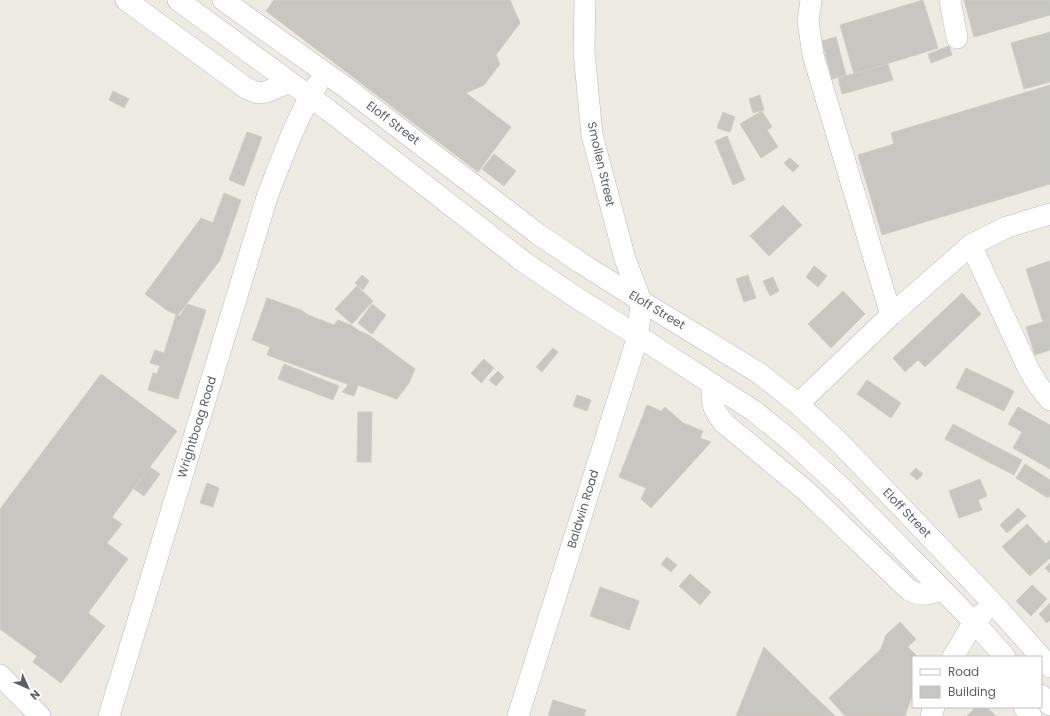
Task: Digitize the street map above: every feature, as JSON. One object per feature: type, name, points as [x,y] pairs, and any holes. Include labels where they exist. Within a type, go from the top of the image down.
[{"type":"street","points":[[126,0],[246,88],[258,93],[266,92],[290,82]]},
{"type":"street","name":"Eloff Street","points":[[223,0],[345,87],[538,234],[641,301],[759,373],[798,404],[840,443],[993,603],[1040,656]]},
{"type":"street","name":"Smollen Street","points":[[585,0],[584,52],[592,135],[625,259],[641,301]]},
{"type":"street","points":[[811,0],[808,21],[814,55],[891,315]]},
{"type":"street","points":[[950,0],[957,38]]},
{"type":"street","points":[[173,34],[189,3],[524,262],[580,300],[754,411],[791,441],[845,491],[974,622],[1004,656]]},
{"type":"street","name":"Wrightboag Road","points":[[109,716],[268,194],[290,140],[310,97],[325,73]]},
{"type":"street","name":"Wrightboag Road","points":[[290,140],[328,110],[345,87]]},
{"type":"street","points":[[460,212],[477,187]]},
{"type":"street","points":[[798,404],[891,315],[971,245],[1007,227],[1050,214]]},
{"type":"street","points":[[971,245],[1030,370],[1038,385],[1050,400]]},
{"type":"street","name":"Baldwin Road","points":[[518,716],[638,336],[641,301]]},
{"type":"street","points":[[712,384],[712,405],[717,415],[725,424],[796,481],[909,590],[916,594],[924,595],[942,590]]},
{"type":"street","points":[[954,656],[974,622],[993,603]]},
{"type":"street","name":"Eloff Street","points":[[1042,658],[1050,667]]},
{"type":"street","points":[[0,675],[40,716]]},
{"type":"street","points":[[1042,696],[1050,705]]},
{"type":"building","points":[[274,0],[510,0],[520,23],[496,55],[500,64],[484,85],[466,93],[511,127],[478,172],[266,11]]},
{"type":"building","points":[[923,0],[938,48],[854,74],[840,25]]},
{"type":"building","points":[[964,0],[1050,0],[1050,15],[974,37]]},
{"type":"building","points":[[1050,32],[1050,82],[1024,89],[1011,43]]},
{"type":"building","points":[[836,37],[846,75],[832,79],[822,41]]},
{"type":"building","points":[[949,46],[952,55],[931,63],[928,54]]},
{"type":"building","points":[[888,64],[893,80],[842,94],[838,78]]},
{"type":"building","points":[[1050,85],[1050,184],[882,235],[858,155],[894,144],[891,133]]},
{"type":"building","points":[[113,91],[129,99],[124,108],[109,100]]},
{"type":"building","points":[[760,95],[764,110],[753,113],[749,99]]},
{"type":"building","points":[[762,111],[772,127],[767,130],[778,147],[761,158],[740,124]]},
{"type":"building","points":[[723,112],[735,117],[730,132],[717,128]]},
{"type":"building","points":[[247,132],[262,137],[244,186],[229,180]]},
{"type":"building","points":[[727,136],[745,180],[733,185],[715,141]]},
{"type":"building","points":[[494,154],[516,171],[504,186],[482,169]]},
{"type":"building","points":[[790,158],[799,166],[793,172],[784,163]]},
{"type":"building","points":[[224,193],[241,200],[220,260],[178,315],[168,311],[145,294],[201,218],[213,223]]},
{"type":"building","points":[[783,205],[802,225],[769,256],[750,236]]},
{"type":"building","points":[[1050,261],[1050,350],[1035,355],[1026,327],[1043,322],[1026,269]]},
{"type":"building","points":[[814,266],[827,276],[818,287],[806,277]]},
{"type":"building","points":[[362,275],[369,281],[363,290],[355,283]]},
{"type":"building","points":[[748,275],[756,298],[744,302],[736,279]]},
{"type":"building","points":[[773,277],[779,291],[770,296],[763,281]]},
{"type":"building","points":[[357,286],[373,301],[352,324],[335,309]]},
{"type":"building","points":[[843,291],[865,314],[831,348],[808,324]]},
{"type":"building","points":[[962,293],[981,314],[925,367],[918,360],[905,372],[893,358]]},
{"type":"building","points":[[267,298],[301,310],[308,315],[334,325],[338,320],[369,335],[415,369],[409,383],[397,399],[358,385],[354,396],[342,392],[348,385],[347,384],[267,355],[270,347],[252,340]]},
{"type":"building","points":[[187,304],[206,310],[178,399],[148,390],[153,373],[157,374],[160,366],[150,363],[155,350],[164,353],[176,315],[180,316]]},
{"type":"building","points":[[372,304],[386,315],[372,334],[358,323]]},
{"type":"building","points":[[553,348],[558,352],[542,372],[536,367]]},
{"type":"building","points":[[484,359],[494,368],[481,383],[471,373]]},
{"type":"building","points":[[284,364],[339,386],[333,400],[278,379]]},
{"type":"building","points":[[966,368],[1014,391],[1004,411],[956,388]]},
{"type":"building","points":[[498,371],[504,377],[496,386],[489,380]]},
{"type":"building","points":[[101,374],[177,431],[112,517],[122,524],[107,543],[128,559],[88,613],[105,626],[61,683],[33,662],[37,656],[0,629],[0,509]]},
{"type":"building","points":[[867,380],[901,403],[891,418],[857,394]]},
{"type":"building","points":[[577,395],[591,400],[587,411],[573,406]]},
{"type":"building","points":[[647,405],[661,411],[665,407],[683,423],[703,431],[700,438],[711,442],[651,508],[641,499],[646,488],[619,477]]},
{"type":"building","points":[[1018,407],[1050,425],[1050,469],[1013,448],[1022,432],[1008,424]]},
{"type":"building","points":[[358,412],[372,412],[371,462],[357,462]]},
{"type":"building","points":[[953,424],[987,442],[979,457],[945,439]]},
{"type":"building","points":[[987,442],[1022,460],[1014,475],[979,457]]},
{"type":"building","points":[[1025,464],[1050,480],[1050,495],[1048,498],[1016,478]]},
{"type":"building","points":[[150,467],[160,474],[144,496],[134,489]]},
{"type":"building","points":[[916,468],[923,474],[917,480],[910,474]]},
{"type":"building","points":[[980,479],[987,496],[978,500],[982,510],[959,518],[949,491]]},
{"type":"building","points":[[207,483],[219,488],[213,507],[200,503]]},
{"type":"building","points":[[1018,508],[1026,516],[1007,533],[1000,525]]},
{"type":"building","points":[[1027,524],[1046,544],[1050,540],[1050,558],[1030,576],[1002,547]]},
{"type":"building","points":[[667,557],[677,565],[671,572],[661,564]]},
{"type":"building","points":[[1050,563],[1050,573],[1045,568]]},
{"type":"building","points":[[690,574],[711,592],[700,605],[679,586]]},
{"type":"building","points":[[1032,585],[1047,599],[1031,616],[1016,601]]},
{"type":"building","points":[[600,587],[639,601],[629,630],[590,616]]},
{"type":"building","points":[[1050,603],[1050,620],[1047,623],[1039,614]]},
{"type":"building","points":[[900,622],[916,639],[908,647],[917,656],[912,656],[912,696],[905,716],[845,716],[829,698],[881,649],[886,635]]},
{"type":"building","points":[[764,647],[835,716],[736,716]]},
{"type":"building","points":[[553,700],[586,710],[584,716],[548,716]]},
{"type":"building","points":[[975,708],[988,708],[996,716],[967,716]]}]
